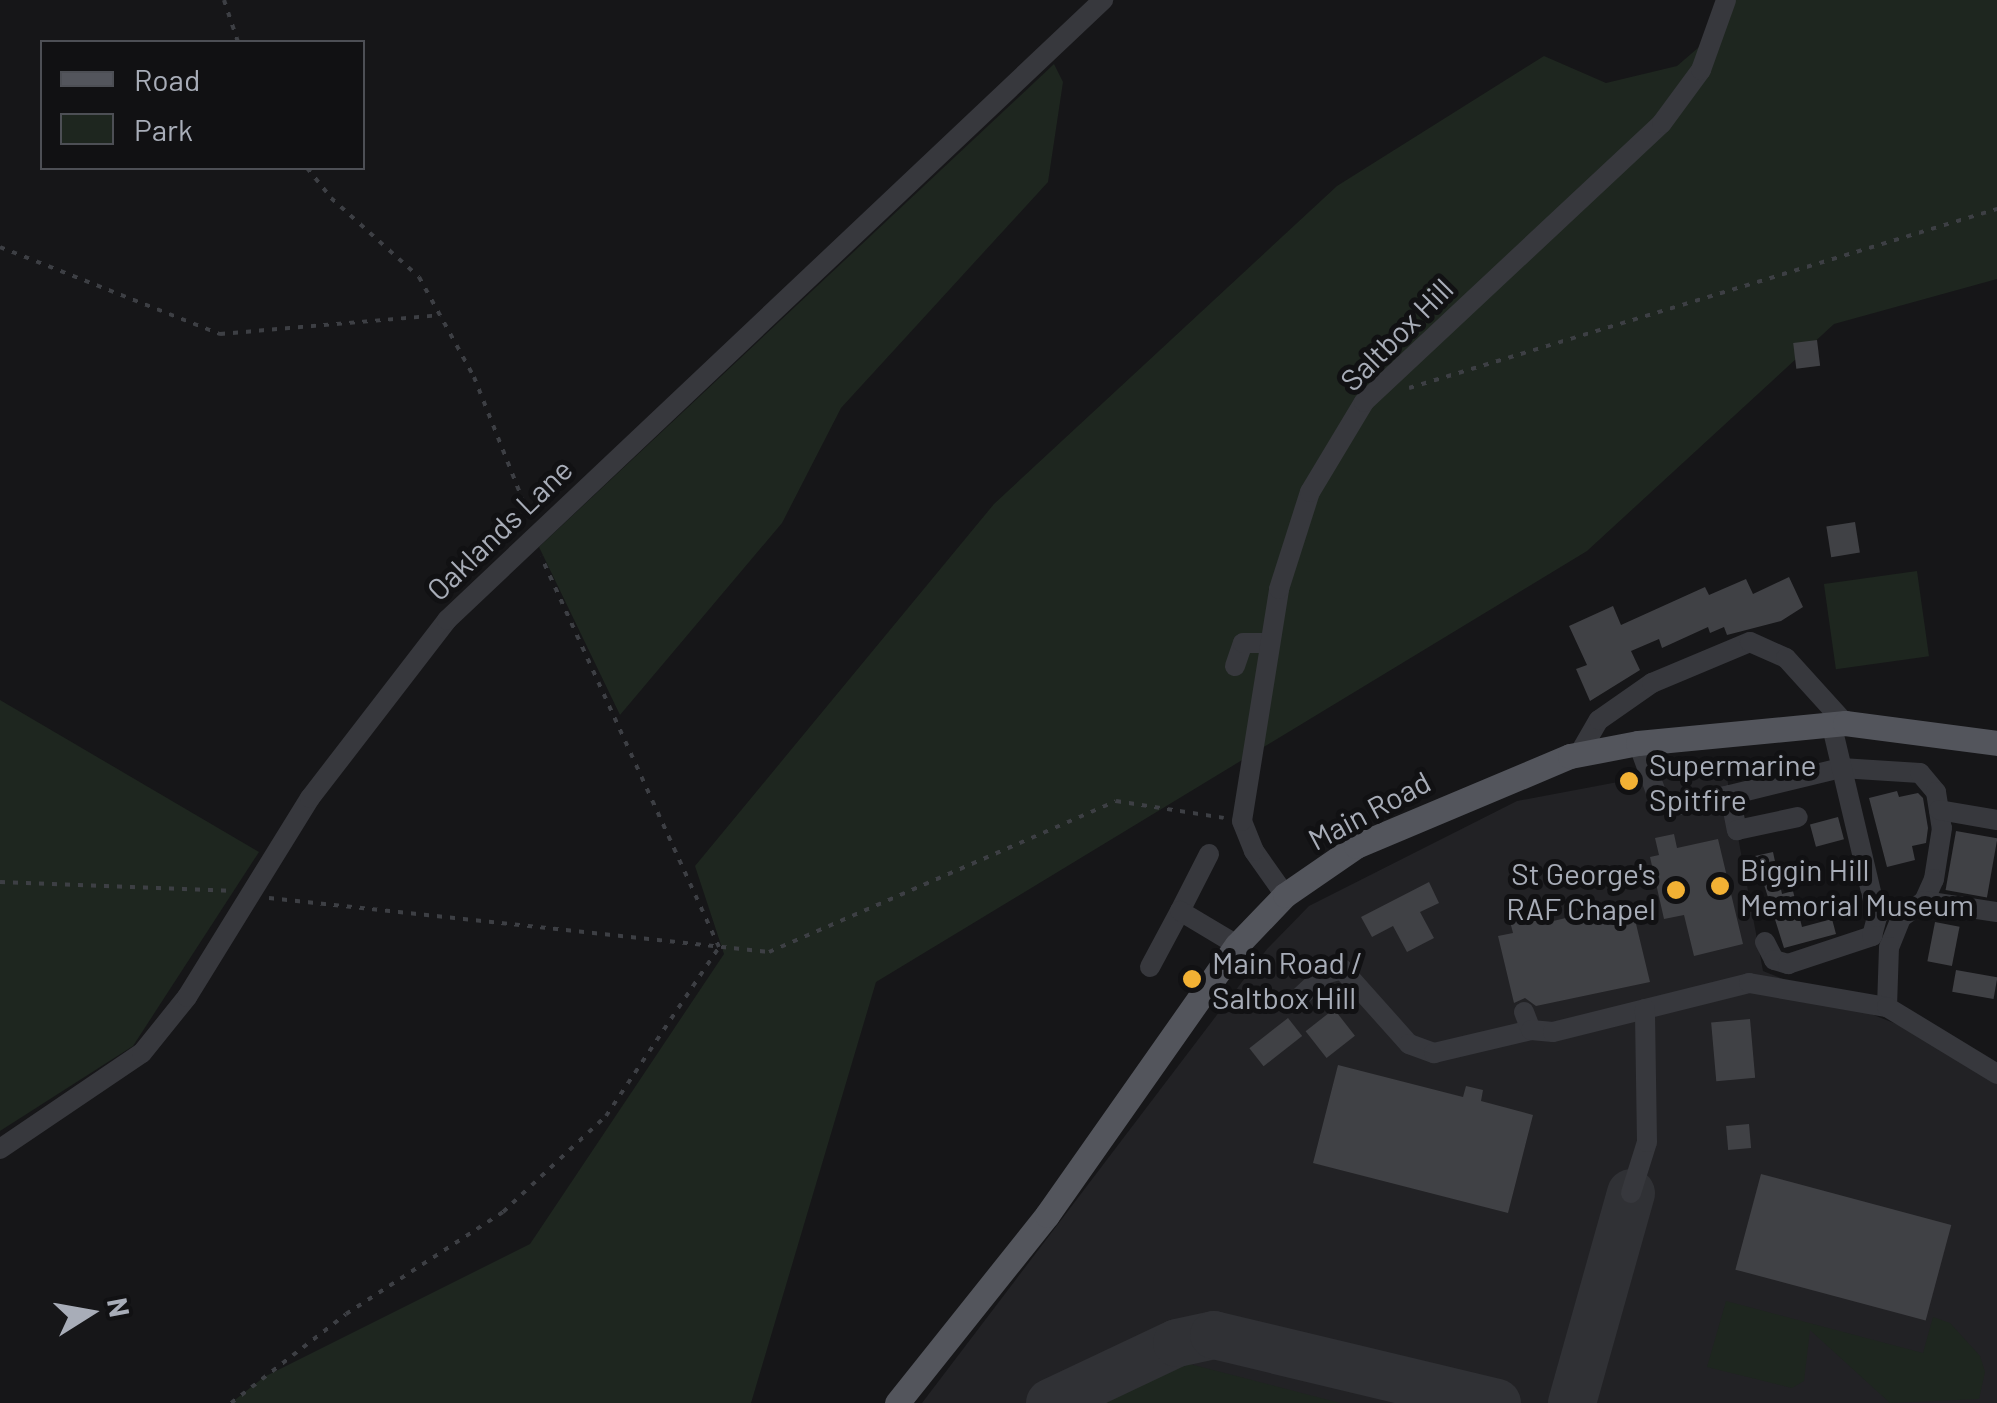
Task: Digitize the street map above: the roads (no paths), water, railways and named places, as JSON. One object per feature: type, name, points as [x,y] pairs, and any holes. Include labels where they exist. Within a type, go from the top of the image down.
[{"type":"main road","name":"Main Road","points":[[897,1403],[1047,1215],[1237,946],[1286,895],[1356,846],[1579,754],[1638,743],[1838,723],[1997,743]]},
{"type":"street","name":"Oaklands Lane","points":[[0,1149],[142,1053],[186,997],[310,798],[447,620],[531,536],[1103,0]]},
{"type":"street","name":"Saltbox Hill","points":[[1286,895],[1254,851],[1242,821],[1278,589],[1310,492],[1364,402],[1662,123],[1701,70],[1726,0]]},
{"type":"street","points":[[1579,754],[1600,720],[1652,684],[1750,642],[1786,658],[1838,723],[1841,768],[1877,917],[1872,936],[1788,964],[1774,960],[1765,942]]},
{"type":"street","points":[[1235,666],[1243,643],[1269,643]]},
{"type":"street","points":[[1638,743],[1658,798],[1679,804],[1730,796],[1841,768],[1920,773],[1936,792],[1939,810],[1934,879],[1924,901],[1901,918],[1889,946],[1888,1007]]},
{"type":"street","points":[[1730,796],[1736,830],[1798,817]]},
{"type":"street","points":[[1939,810],[1997,820]]},
{"type":"street","points":[[1150,967],[1209,854]]},
{"type":"street","points":[[1924,901],[1997,912]]},
{"type":"street","points":[[1180,912],[1237,946]]},
{"type":"street","points":[[1301,996],[1325,974],[1342,969],[1410,1044],[1434,1053],[1528,1021],[1553,1032],[1749,983],[1888,1007],[1997,1074]]},
{"type":"street","points":[[1630,1193],[1647,1142],[1645,1009]]},
{"type":"place","name":"Supermarine Spitfire","points":[[1629,781]]},
{"type":"place","name":"Biggin Hill Memorial Museum","points":[[1720,886]]},
{"type":"place","name":"St George's RAF Chapel","points":[[1676,890]]},
{"type":"place","name":"Main Road / Saltbox Hill","points":[[1192,979]]}]
